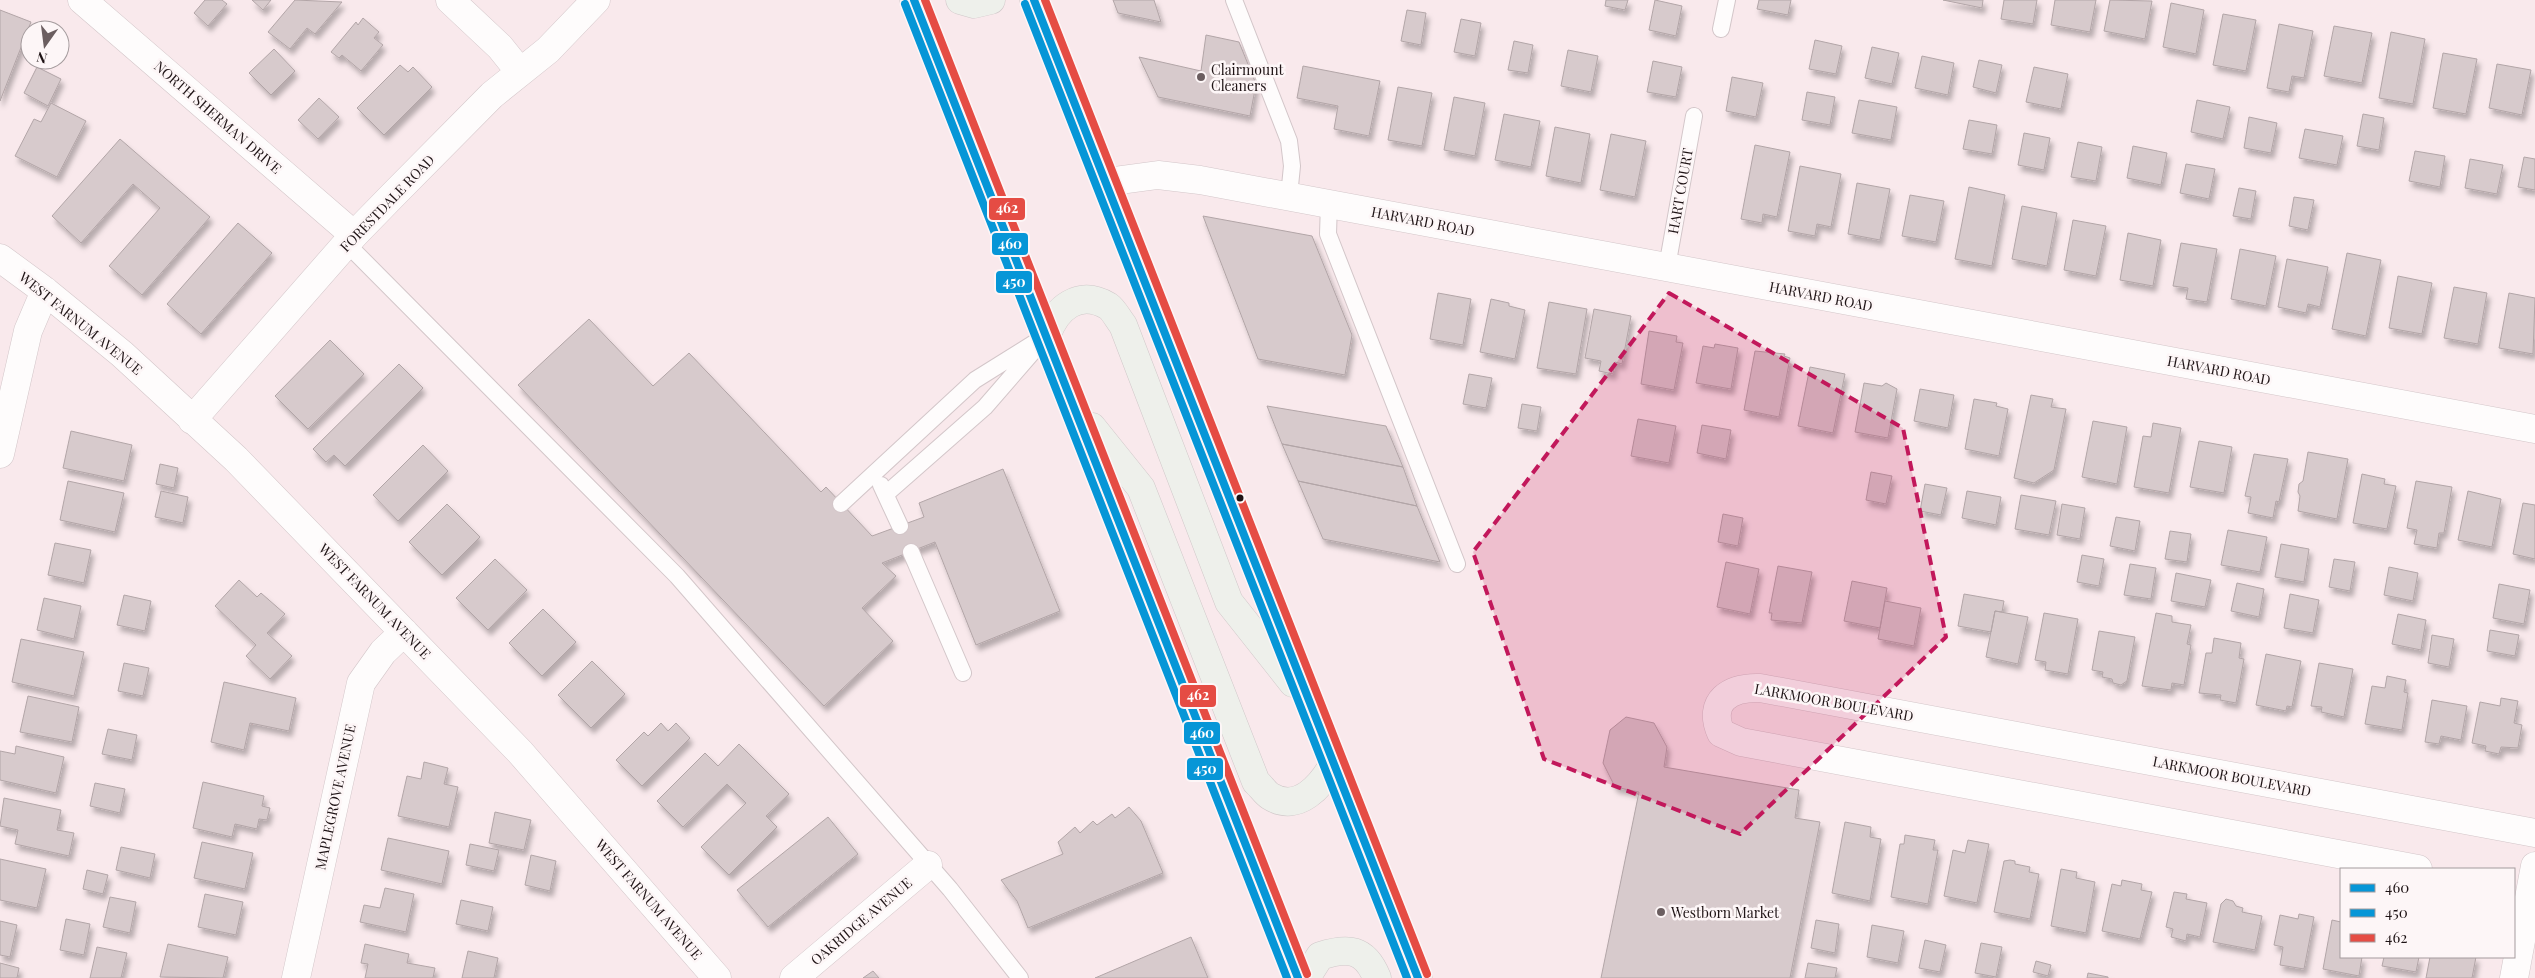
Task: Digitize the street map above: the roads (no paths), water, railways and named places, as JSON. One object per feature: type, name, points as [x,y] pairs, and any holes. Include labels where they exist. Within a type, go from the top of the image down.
[{"type":"main road","points":[[914,0],[1298,978]]},
{"type":"main road","points":[[960,0],[974,4],[991,0]]},
{"type":"main road","points":[[1034,0],[1418,978]]},
{"type":"main road","points":[[1047,335],[1052,319],[1065,306],[1080,301],[1096,301],[1110,307],[1122,325],[1228,602],[1311,705]]},
{"type":"main road","points":[[1075,407],[1141,488],[1256,782],[1269,796],[1283,802],[1299,800],[1325,780],[1334,763]]},
{"type":"main road","points":[[1306,978],[1320,956],[1334,951],[1351,951],[1362,955],[1373,969],[1376,978]]},
{"type":"street","name":"NORTH SHERMAN DRIVE","points":[[82,0],[351,239]]},
{"type":"street","points":[[450,0],[500,47],[520,72]]},
{"type":"street","name":"FORESTDALE ROAD","points":[[192,420],[351,239],[492,95],[548,50],[596,0]]},
{"type":"street","name":"HARVARD ROAD","points":[[1106,182],[1158,175],[1289,196],[2535,429]]},
{"type":"street","name":"WEST FARNUM AVENUE","points":[[0,258],[45,291],[122,354],[236,459],[520,752],[717,978]]},
{"type":"street","points":[[0,454],[28,331],[45,291]]},
{"type":"street","name":"MAPLEGROVE AVENUE","points":[[296,978],[361,683],[382,652],[404,632]]},
{"type":"street","name":"LARKMOOR BOULEVARD","points":[[2413,868],[1741,742],[1721,733],[1716,721],[1717,708],[1727,695],[1744,687],[1760,688],[2535,833]]},
{"type":"street","name":"OAKRIDGE AVENUE","points":[[794,978],[928,865]]},
{"type":"street","points":[[2514,978],[2528,884]]},
{"type":"lane","points":[[1234,0],[1289,142],[1292,166],[1289,196]]},
{"type":"lane","points":[[1721,29],[1727,0]]},
{"type":"lane","name":"HART COURT","points":[[1667,267],[1694,116]]},
{"type":"lane","points":[[1328,203],[1328,234],[1456,564]]},
{"type":"lane","points":[[351,239],[677,576],[950,889],[1020,978]]},
{"type":"lane","points":[[842,504],[974,380],[1047,335]]},
{"type":"lane","points":[[886,494],[986,407],[1047,335]]},
{"type":"lane","points":[[874,474],[886,494],[900,526]]},
{"type":"lane","points":[[911,552],[963,673]]},
{"type":"place","name":"Clairmount Cleaners","points":[[1201,77]]},
{"type":"place","name":"Westborn Market","points":[[1661,912]]}]
